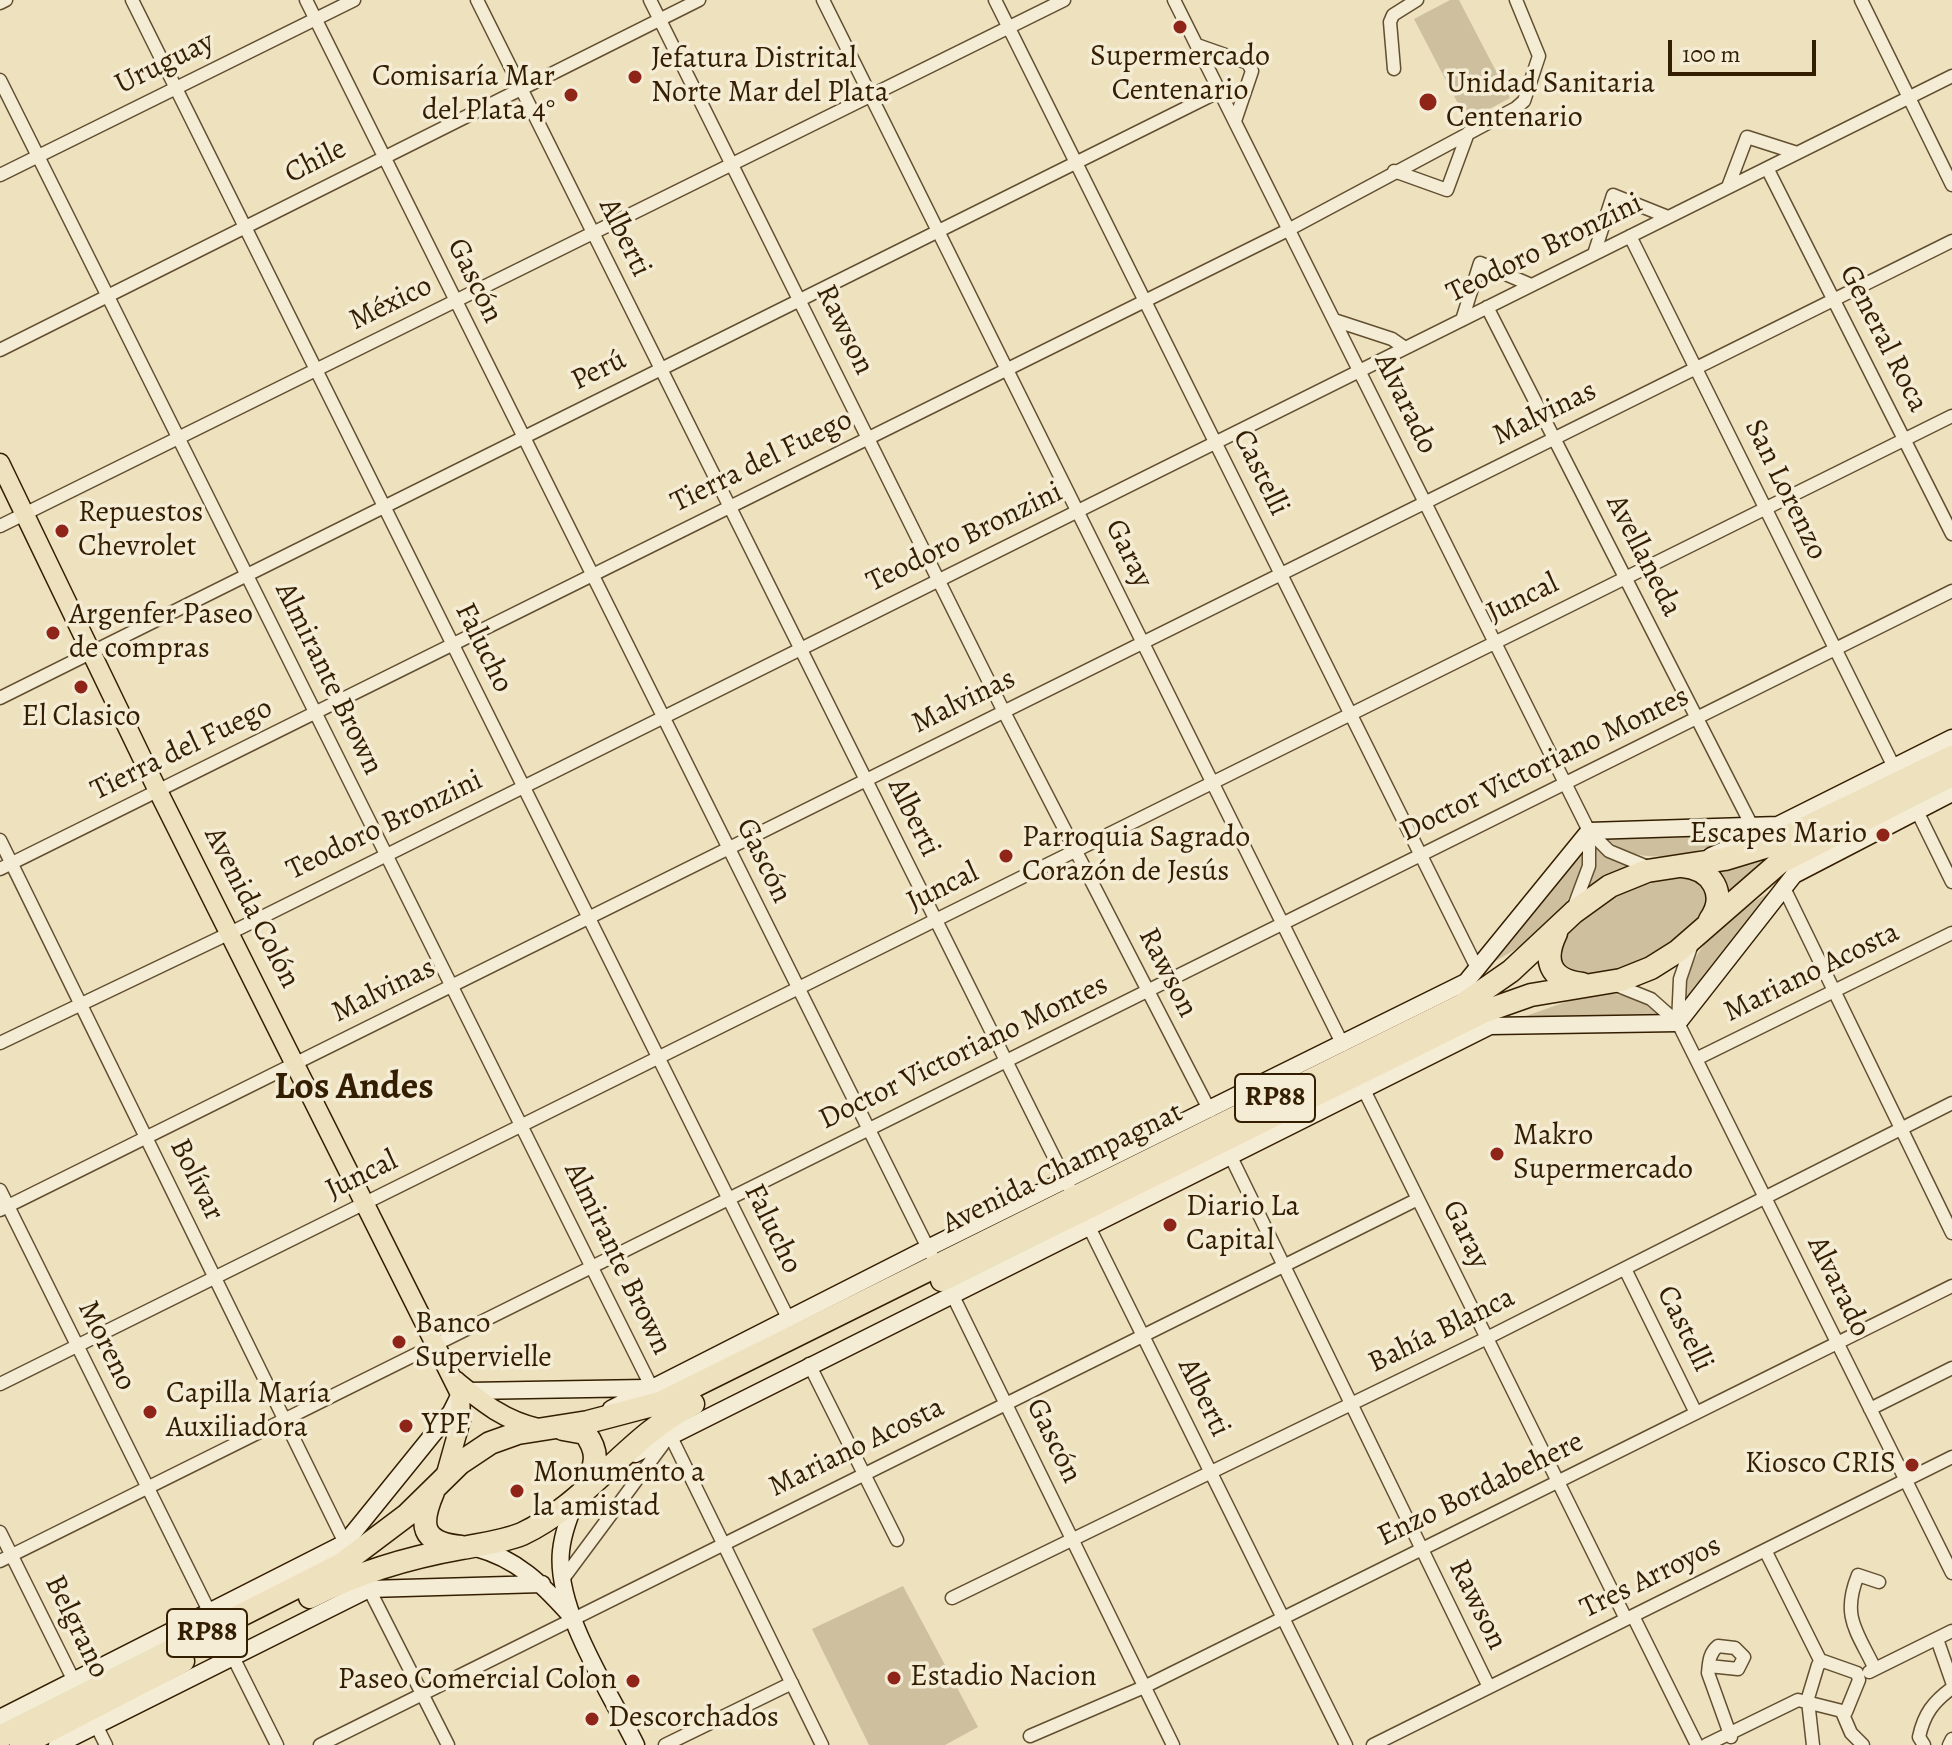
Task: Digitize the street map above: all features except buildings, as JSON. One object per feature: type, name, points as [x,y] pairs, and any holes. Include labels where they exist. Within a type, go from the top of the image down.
[{"type":"highway","name":"Avenida Champagnat","points":[[1077,1204],[1462,1005],[1511,971],[1565,920],[1610,886],[1667,867],[1741,855],[1792,837],[1952,757]]},
{"type":"highway","name":"Avenida Champagnat","points":[[21,1745],[84,1702],[352,1557],[407,1515],[440,1482],[490,1443],[660,1403],[1483,1012],[1567,987],[1597,984],[1651,968],[1678,951],[1711,920],[1799,851],[1952,775]]},
{"type":"highway","points":[[1667,867],[1700,870],[1715,886],[1718,906],[1711,920]]},
{"type":"highway","name":"RP88","points":[[1565,920],[1549,949],[1549,964],[1565,981],[1597,984]]},
{"type":"highway","name":"Avenida Champagnat","points":[[0,1737],[84,1702],[318,1593],[383,1567],[523,1533],[581,1492],[670,1415],[940,1271]]},
{"type":"highway","name":"Avenida Colón","points":[[546,1428],[585,1433],[595,1446],[597,1463],[581,1492]]},
{"type":"highway","name":"Avenida Colón","points":[[440,1482],[425,1516],[426,1531],[436,1541],[468,1547]]},
{"type":"highway","points":[[345,1543],[407,1515]]},
{"type":"highway","points":[[369,1589],[416,1559]]},
{"type":"main road","name":"Avenida Colón","points":[[0,463],[158,791],[461,1388],[505,1418],[546,1428]]},
{"type":"main road","name":"Avenida Colón","points":[[440,1482],[461,1420],[461,1388]]},
{"type":"street","points":[[0,3],[6,0]]},
{"type":"street","name":"Falucho","points":[[132,0],[789,1320]]},
{"type":"street","name":"Gascón","points":[[306,0],[867,1130],[1006,1403],[1173,1745]]},
{"type":"street","name":"Uruguay","points":[[0,175],[354,0]]},
{"type":"street","name":"Alberti","points":[[477,0],[1346,1745]]},
{"type":"street","name":"Rawson","points":[[650,0],[1004,712],[1210,1111]]},
{"type":"street","name":"Chile","points":[[0,350],[699,0]]},
{"type":"street","name":"Garay","points":[[823,0],[1343,1045]]},
{"type":"street","name":"Castelli","points":[[995,0],[1421,855],[1472,976]]},
{"type":"street","name":"México","points":[[0,526],[1064,0]]},
{"type":"street","name":"Alvarado","points":[[1174,0],[1589,831],[1602,845],[1625,860],[1667,867]]},
{"type":"street","points":[[1394,69],[1390,22],[1393,15],[1417,0]]},
{"type":"street","name":"Tierra del Fuego","points":[[6,866],[1288,230],[1520,105],[1539,56],[1516,0]]},
{"type":"street","points":[[1860,0],[1952,185]]},
{"type":"street","points":[[1197,45],[1248,63],[1252,71],[1235,121]]},
{"type":"street","name":"Teodoro Bronzini","points":[[0,1043],[230,933],[1952,76]]},
{"type":"street","name":"Almirante Brown","points":[[0,80],[652,1388]]},
{"type":"street","name":"Perú","points":[[0,698],[1220,91]]},
{"type":"street","points":[[1394,171],[1447,190],[1468,133]]},
{"type":"street","points":[[1728,187],[1747,137],[1797,153]]},
{"type":"street","name":"General Roca","points":[[1767,168],[1952,534]]},
{"type":"street","points":[[1594,254],[1613,195],[1668,217]]},
{"type":"street","name":"San Lorenzo","points":[[1630,236],[1894,767]]},
{"type":"street","name":"Malvinas","points":[[4,1208],[1952,241]]},
{"type":"street","points":[[1462,320],[1480,263],[1531,285]]},
{"type":"street","name":"Avellaneda","points":[[1487,307],[1753,828]]},
{"type":"street","points":[[1334,320],[1392,339],[1405,348]]},
{"type":"street","name":"Juncal","points":[[0,1384],[1952,416]]},
{"type":"street","name":"Doctor Victoriano Montes","points":[[6,1558],[1952,591]]},
{"type":"street","name":"Avenida Champagnat","points":[[1697,863],[1952,738]]},
{"type":"street","name":"Avenida Champagnat","points":[[1711,920],[1805,866],[1952,793]]},
{"type":"street","points":[[1917,811],[1952,882]]},
{"type":"street","name":"Avenida Champagnat","points":[[1472,976],[1589,831],[1753,828],[1786,822]]},
{"type":"street","name":"Alvarado","points":[[1565,920],[1587,874],[1589,831]]},
{"type":"street","name":"Bolívar","points":[[0,840],[6,866],[80,1003],[345,1543]]},
{"type":"street","name":"Avenida Champagnat","points":[[1490,1026],[1678,1023],[1783,886],[1805,866]]},
{"type":"street","points":[[1783,886],[1952,1233]]},
{"type":"street","points":[[1678,1023],[1682,968],[1711,920]]},
{"type":"street","name":"Mariano Acosta","points":[[1696,1059],[1952,933]]},
{"type":"street","name":"Avenida Champagnat","points":[[588,1422],[789,1320],[940,1271],[1077,1204],[1210,1111],[1547,939]]},
{"type":"street","name":"Alvarado","points":[[1597,984],[1629,988],[1651,999],[1678,1023],[1766,1196],[1835,1344],[1952,1573]]},
{"type":"street","name":"Avenida Champagnat","points":[[1077,1204],[1231,1157],[1567,987]]},
{"type":"street","name":"Garay","points":[[1364,1090],[1558,1481],[1697,1745]]},
{"type":"street","name":"Bahía Blanca","points":[[952,1598],[1350,1406],[1952,1103]]},
{"type":"street","name":"Rawson","points":[[1231,1157],[1489,1687]]},
{"type":"street","name":"Moreno","points":[[0,1190],[4,1208],[77,1346],[209,1611]]},
{"type":"street","name":"Mariano Acosta","points":[[320,1745],[1418,1199]]},
{"type":"street","name":"Castelli","points":[[1625,1269],[1696,1413]]},
{"type":"street","name":"Avenida Champagnat","points":[[609,1467],[809,1364],[940,1271]]},
{"type":"street","name":"Enzo Bordabehere","points":[[1030,1736],[1144,1687],[1952,1286]]},
{"type":"street","points":[[809,1364],[897,1540]]},
{"type":"street","points":[[1870,1409],[1952,1368]]},
{"type":"street","name":"Avenida Champagnat","points":[[57,1745],[84,1702],[209,1611],[345,1543],[451,1412],[461,1388],[652,1388]]},
{"type":"street","points":[[670,1435],[822,1745]]},
{"type":"street","name":"Avenida Champagnat","points":[[563,1579],[670,1435]]},
{"type":"street","name":"Tres Arroyos","points":[[1373,1745],[1952,1457]]},
{"type":"street","name":"Avenida Colón","points":[[581,1492],[564,1531],[561,1554],[563,1579],[573,1618],[636,1745]]},
{"type":"street","name":"Belgrano","points":[[0,1532],[6,1558],[106,1745]]},
{"type":"street","name":"Avenida Colón","points":[[468,1547],[518,1564],[542,1584],[573,1618]]},
{"type":"street","points":[[1765,1550],[1821,1662],[1808,1701],[1813,1745]]},
{"type":"street","points":[[1875,1669],[1848,1607],[1858,1575],[1879,1582]]},
{"type":"street","name":"Avenida Champagnat","points":[[0,1718],[84,1702],[232,1655],[369,1589],[542,1584]]},
{"type":"street","points":[[369,1589],[448,1745]]},
{"type":"street","points":[[1706,1745],[1728,1739],[1808,1701],[1842,1712],[1848,1709],[1859,1677],[1952,1631]]},
{"type":"street","points":[[1937,1639],[1952,1682]]},
{"type":"street","points":[[232,1655],[277,1745]]},
{"type":"street","points":[[1821,1662],[1854,1671],[1859,1677]]},
{"type":"street","points":[[1709,1666],[1708,1679],[1728,1739]]},
{"type":"street","points":[[665,1745],[792,1683]]},
{"type":"street","points":[[1924,1745],[1919,1737],[1923,1721],[1932,1703],[1952,1688]]},
{"type":"street","points":[[1842,1712],[1851,1733],[1863,1745]]},
{"type":"street","points":[[1949,1745],[1952,1739]]},
{"type":"shaded area","points":[[1450,0],[1459,0],[1510,98],[1467,121],[1414,19]]},
{"type":"shaded area","points":[[1746,833],[1691,852],[1653,857],[1618,847],[1602,835]]},
{"type":"shaded area","points":[[1593,839],[1611,856],[1632,868],[1583,897]]},
{"type":"shaded area","points":[[1584,845],[1577,883],[1556,916],[1526,942],[1492,963]]},
{"type":"shaded area","points":[[1788,845],[1727,899],[1711,868]]},
{"type":"shaded area","points":[[1682,874],[1706,883],[1707,910],[1677,944],[1615,974],[1571,976],[1555,956],[1568,929],[1624,886]]},
{"type":"shaded area","points":[[1777,887],[1685,1006],[1686,985],[1700,950],[1727,922]]},
{"type":"shaded area","points":[[1607,993],[1634,997],[1666,1018],[1520,1018],[1577,998]]},
{"type":"shaded area","name":"Estadio Nacion","points":[[903,1586],[978,1727],[945,1745],[869,1745],[812,1629]]},
{"type":"place","name":"Supermercado Centenario","points":[[1180,27]]},
{"type":"place","name":"Jefatura Distrital Norte Mar del Plata","points":[[635,77]]},
{"type":"place","name":"Comisaría Mar del Plata 4°","points":[[571,95]]},
{"type":"place","name":"Unidad Sanitaria Centenario","points":[[1428,102]]},
{"type":"place","name":"Repuestos Chevrolet","points":[[62,531]]},
{"type":"place","name":"Argenfer Paseo de compras","points":[[53,633]]},
{"type":"place","name":"El Clasico","points":[[81,687]]},
{"type":"place","name":"Escapes Mario","points":[[1883,835]]},
{"type":"place","name":"Parroquia Sagrado Corazón de Jesús","points":[[1006,856]]},
{"type":"place","name":"Makro Supermercado","points":[[1497,1154]]},
{"type":"place","name":"Diario La Capital","points":[[1170,1225]]},
{"type":"place","name":"Banco Supervielle","points":[[399,1342]]},
{"type":"place","name":"Capilla María Auxiliadora","points":[[150,1412]]},
{"type":"place","name":"YPF","points":[[406,1426]]},
{"type":"place","name":"Kiosco CRIS","points":[[1912,1465]]},
{"type":"place","name":"Monumento a la amistad","points":[[517,1491]]},
{"type":"place","name":"Estadio Nacion","points":[[894,1678]]},
{"type":"place","name":"Paseo Comercial Colon","points":[[633,1681]]},
{"type":"place","name":"Descorchados","points":[[592,1719]]},
{"type":"district","name":"Los Andes","points":[[354,1089]]}]
